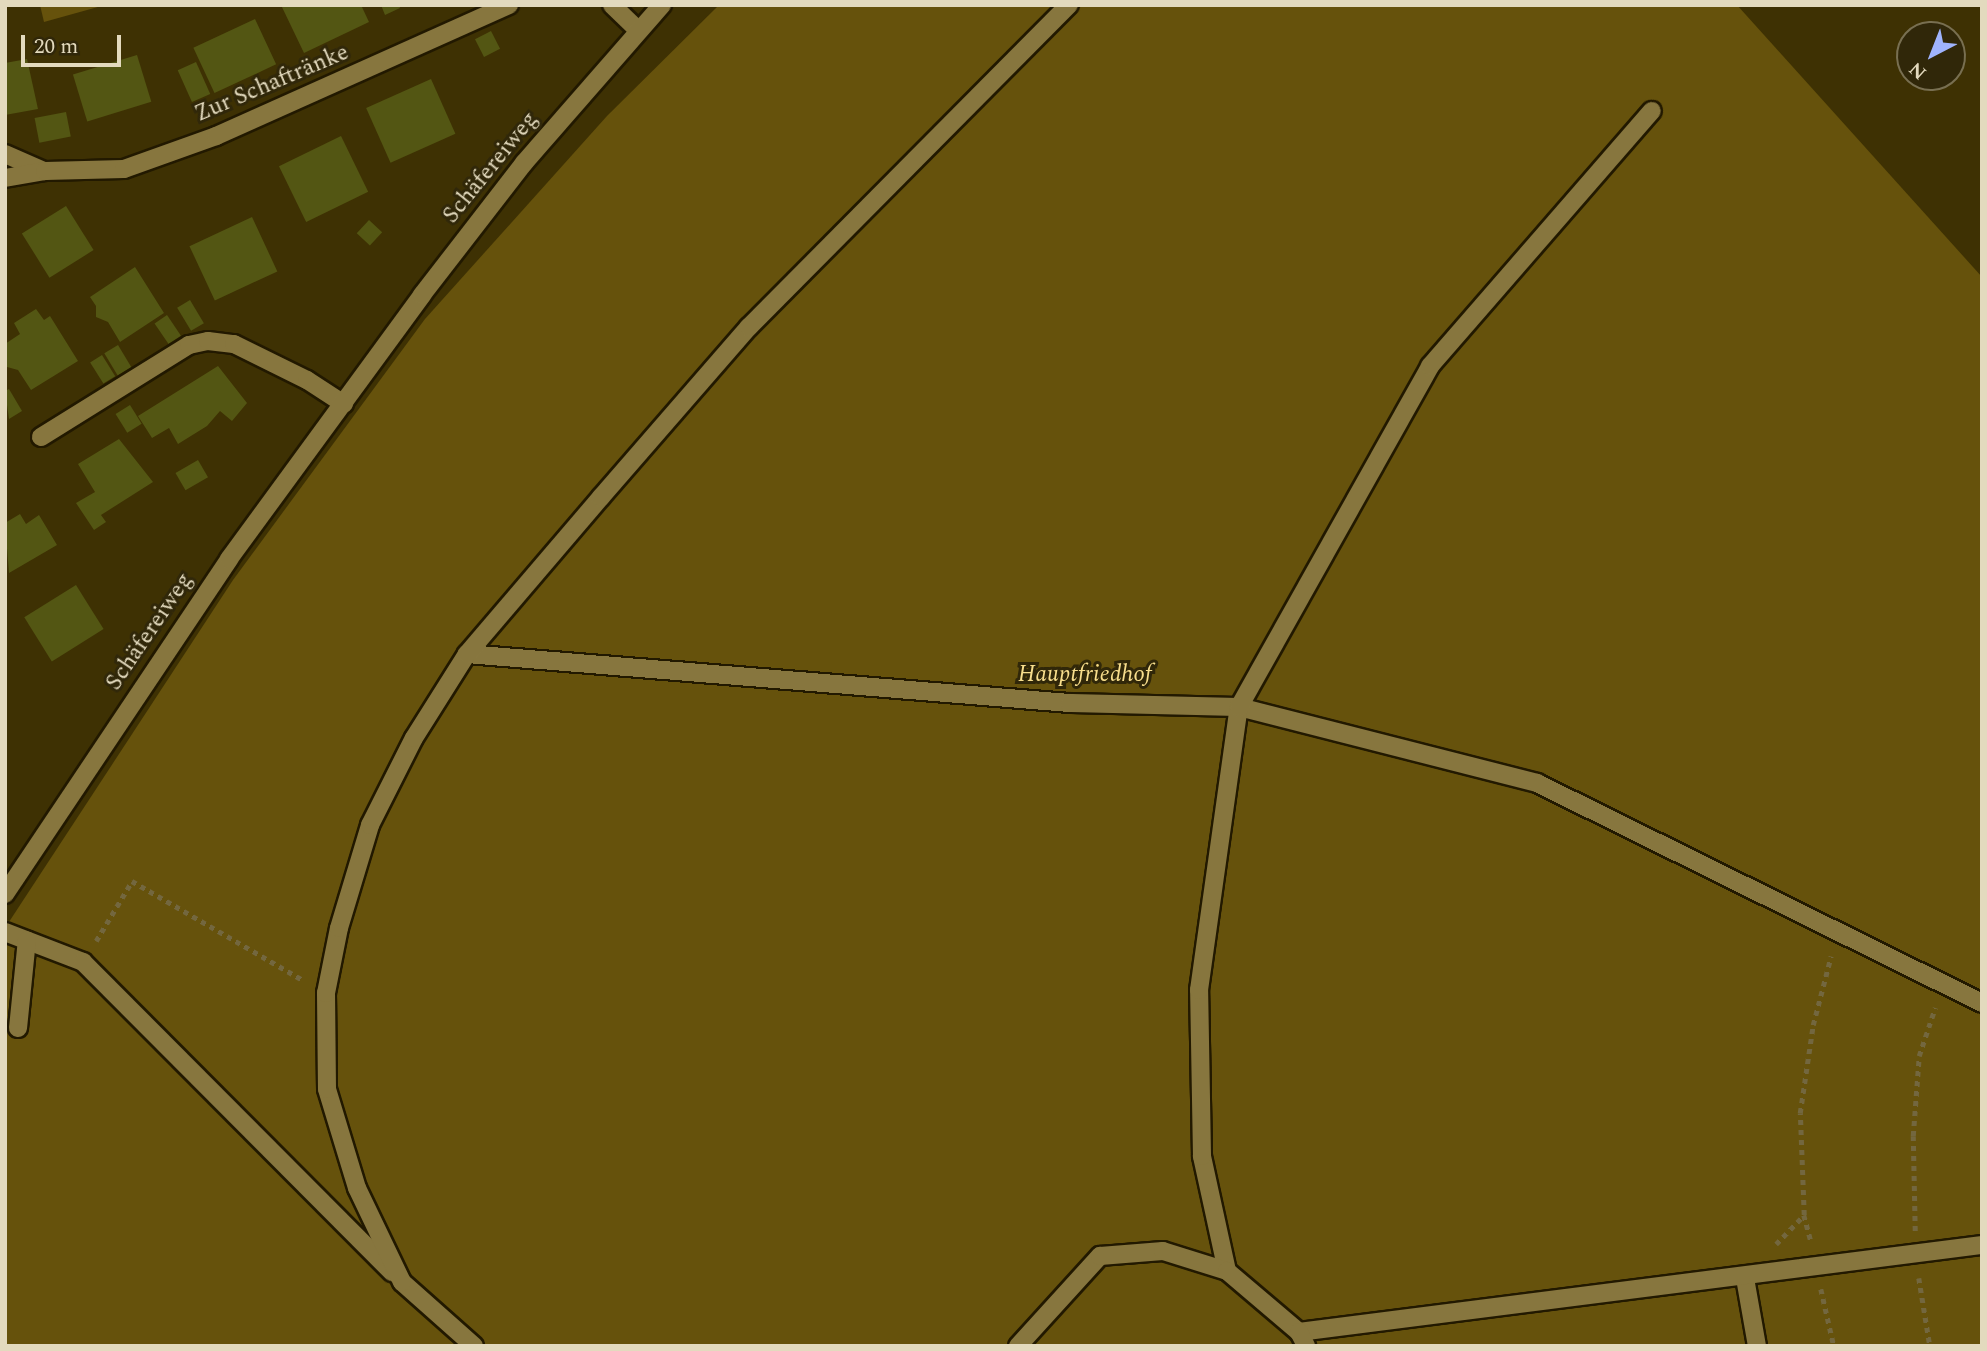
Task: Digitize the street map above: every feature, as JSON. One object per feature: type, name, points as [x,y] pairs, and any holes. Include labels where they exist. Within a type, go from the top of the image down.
[{"type":"street","name":"Zur Schaftränke","points":[[5,178],[135,165],[216,136],[509,5]]},
{"type":"street","points":[[612,5],[638,30]]},
{"type":"street","name":"Schäfereiweg","points":[[5,894],[229,559],[524,163],[662,5]]},
{"type":"street","points":[[402,1282],[357,1188],[327,1089],[326,993],[339,928],[370,825],[414,738],[467,654],[749,327],[1069,5]]},
{"type":"street","points":[[1227,1271],[1202,1156],[1199,990],[1239,707],[1430,366],[1652,111]]},
{"type":"street","name":"Zur Schaftränke","points":[[5,154],[45,172]]},
{"type":"street","points":[[41,437],[189,345],[208,341],[234,344],[344,404]]},
{"type":"street","points":[[467,654],[1070,703],[1239,707],[1537,783],[1837,935],[1982,1003]]},
{"type":"street","points":[[5,932],[83,962],[402,1282],[474,1346]]},
{"type":"street","points":[[18,1028],[27,940]]},
{"type":"street","points":[[1018,1346],[1100,1256],[1163,1251],[1227,1271],[1303,1339],[1982,1245]]},
{"type":"street","points":[[1745,1278],[1757,1346]]},
{"type":"path","points":[[83,962],[132,881],[306,981]]},
{"type":"path","points":[[1745,1278],[1804,1215],[1800,1113],[1813,1025],[1837,935]]},
{"type":"path","points":[[1930,1346],[1915,1254],[1913,1136],[1919,1056],[1942,985]]},
{"type":"green space","points":[[40,5],[105,5],[44,22]]},
{"type":"green space","name":"Hauptfriedhof","points":[[719,5],[1737,5],[1982,277],[1982,1346],[5,1346],[5,928],[233,580],[425,319],[607,116]]},
{"type":"building","points":[[281,5],[361,5],[369,22],[304,53]]},
{"type":"building","points":[[381,5],[399,5],[400,8],[385,15]]},
{"type":"building","points":[[255,19],[276,64],[215,93],[193,48]]},
{"type":"building","points":[[491,31],[500,49],[484,57],[475,39]]},
{"type":"building","points":[[137,55],[151,102],[87,121],[73,75]]},
{"type":"building","points":[[27,59],[38,109],[5,115],[5,63]]},
{"type":"building","points":[[196,62],[210,94],[192,102],[178,70]]},
{"type":"building","points":[[431,79],[455,134],[391,163],[366,108]]},
{"type":"building","points":[[66,112],[71,137],[39,143],[35,118]]},
{"type":"building","points":[[341,136],[368,192],[306,222],[279,166]]},
{"type":"building","points":[[66,206],[94,250],[49,278],[22,234]]},
{"type":"building","points":[[252,217],[277,271],[215,301],[189,246]]},
{"type":"building","points":[[369,220],[382,232],[370,245],[357,233]]},
{"type":"building","points":[[135,267],[164,313],[120,342],[108,322],[96,317],[96,306],[90,297]]},
{"type":"building","points":[[190,300],[204,323],[191,331],[177,308]]},
{"type":"building","points":[[36,309],[44,320],[50,316],[78,361],[31,390],[18,370],[7,367],[5,344],[20,334],[14,323]]},
{"type":"building","points":[[167,315],[181,336],[169,344],[155,323]]},
{"type":"building","points":[[118,345],[131,367],[118,376],[104,353]]},
{"type":"building","points":[[102,355],[115,376],[103,384],[90,362]]},
{"type":"building","points":[[218,366],[247,403],[232,421],[220,411],[207,426],[178,444],[169,428],[152,438],[138,416]]},
{"type":"building","points":[[9,389],[22,411],[9,419],[5,391]]},
{"type":"building","points":[[130,405],[142,424],[127,433],[116,414]]},
{"type":"building","points":[[119,439],[153,482],[101,515],[106,522],[94,530],[76,503],[95,492],[78,464]]},
{"type":"building","points":[[198,460],[208,477],[185,490],[175,473]]},
{"type":"building","points":[[20,514],[26,524],[39,515],[57,545],[9,573],[5,523]]},
{"type":"building","points":[[76,585],[104,629],[52,661],[24,617]]}]
